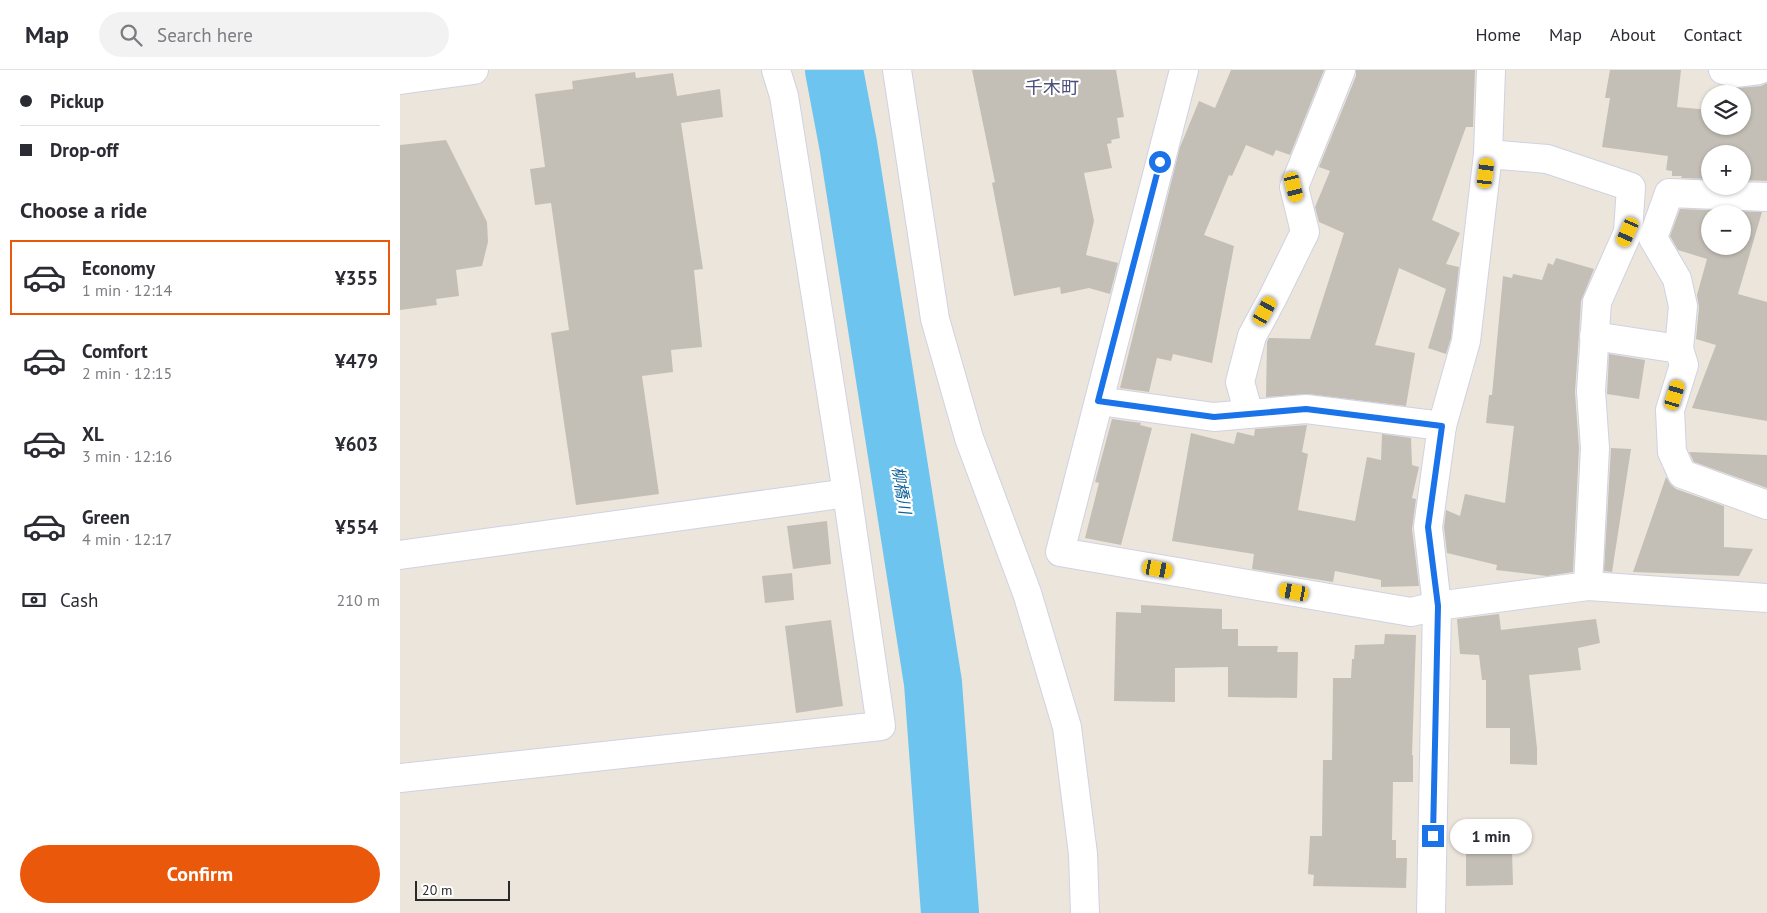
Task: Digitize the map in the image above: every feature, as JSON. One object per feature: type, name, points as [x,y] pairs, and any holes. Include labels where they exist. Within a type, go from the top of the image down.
[{"type":"street","points":[[400,80],[474,70]]},
{"type":"street","points":[[400,778],[881,726],[847,493],[786,106],[776,70]]},
{"type":"street","points":[[897,70],[935,319],[969,438],[1027,592],[1067,727],[1083,854],[1085,913]]},
{"type":"street","points":[[1184,70],[1060,552],[1411,612],[1438,606],[1588,586],[1767,598]]},
{"type":"street","points":[[1249,414],[1240,382],[1252,336],[1305,232],[1294,187],[1341,70]]},
{"type":"street","points":[[1431,913],[1438,606],[1428,527],[1442,426],[1466,340],[1488,154],[1491,70]]},
{"type":"street","points":[[1723,70],[1735,73],[1759,70]]},
{"type":"street","points":[[1488,154],[1547,159],[1631,187],[1669,193],[1767,197]]},
{"type":"street","points":[[1631,187],[1641,235],[1677,279],[1684,306],[1679,349],[1684,365],[1670,410],[1672,452],[1682,474],[1767,505]]},
{"type":"street","points":[[1588,586],[1596,448],[1591,392],[1597,302],[1669,193]]},
{"type":"street","points":[[1594,336],[1679,349]]},
{"type":"street","points":[[1098,401],[1214,417],[1306,409],[1442,426]]},
{"type":"street","points":[[400,555],[847,493]]},
{"type":"building","points":[[972,70],[1116,70],[1124,117],[1117,118],[1120,138],[1111,140],[1112,143],[1107,144],[1112,168],[1084,173],[1094,221],[1086,255],[1118,263],[1110,294],[1089,288],[1061,294],[1060,287],[1014,296],[992,183],[995,182]]},
{"type":"building","points":[[1231,70],[1324,70],[1290,155],[1276,150],[1273,156],[1246,145],[1232,176],[1229,175],[1204,235],[1234,246],[1212,363],[1173,354],[1171,361],[1157,358],[1149,392],[1120,388],[1180,147],[1199,101],[1215,108]]},
{"type":"building","points":[[1356,70],[1475,70],[1473,127],[1466,127],[1432,220],[1460,233],[1446,264],[1459,267],[1451,338],[1446,354],[1428,348],[1446,289],[1399,268],[1375,345],[1415,353],[1406,406],[1308,394],[1266,397],[1267,342],[1269,338],[1310,339],[1344,233],[1319,222],[1315,207],[1330,171],[1319,167],[1356,76]]},
{"type":"building","points":[[1610,70],[1681,70],[1677,107],[1701,109],[1701,135],[1751,135],[1751,87],[1761,86],[1767,83],[1767,181],[1751,180],[1751,145],[1701,145],[1701,179],[1672,176],[1672,171],[1666,170],[1668,156],[1602,147],[1610,98],[1605,98]]},
{"type":"building","points":[[635,72],[636,78],[673,73],[677,96],[720,89],[723,117],[681,123],[703,269],[694,270],[702,347],[671,350],[673,372],[642,376],[659,494],[576,505],[551,333],[569,330],[551,203],[535,205],[530,169],[545,167],[535,94],[573,89],[572,81]]},
{"type":"building","points":[[446,140],[487,222],[488,242],[482,266],[456,270],[459,296],[436,299],[437,305],[400,310],[400,145]]},
{"type":"building","points":[[1680,209],[1701,210],[1701,255],[1749,255],[1738,294],[1767,302],[1767,421],[1692,408],[1716,345],[1696,339],[1699,307],[1697,295],[1707,259],[1678,250],[1670,236]]},
{"type":"building","points":[[1751,212],[1762,212],[1751,250]]},
{"type":"building","points":[[1556,258],[1594,269],[1581,301],[1575,392],[1579,448],[1573,572],[1547,576],[1496,570],[1497,565],[1447,553],[1444,527],[1446,510],[1460,516],[1465,494],[1505,503],[1514,426],[1486,423],[1489,395],[1492,395],[1503,276],[1512,278],[1513,274],[1542,280],[1548,263],[1553,265]]},
{"type":"building","points":[[1609,354],[1645,360],[1639,399],[1607,394]]},
{"type":"building","points":[[1112,419],[1141,423],[1140,425],[1152,428],[1121,545],[1085,538],[1099,483],[1095,482]]},
{"type":"building","points":[[1307,425],[1302,452],[1308,454],[1298,510],[1355,521],[1367,457],[1381,460],[1382,434],[1411,438],[1412,465],[1419,467],[1412,498],[1416,499],[1412,529],[1419,586],[1381,587],[1381,580],[1335,571],[1333,582],[1252,569],[1254,554],[1172,541],[1191,433],[1234,444],[1237,432],[1254,436],[1255,429]]},
{"type":"building","points":[[1611,448],[1631,449],[1612,572],[1604,571]]},
{"type":"building","points":[[1689,452],[1767,455],[1767,488],[1694,462]]},
{"type":"building","points":[[1666,477],[1676,489],[1724,506],[1724,547],[1753,549],[1739,576],[1633,572]]},
{"type":"building","points":[[827,521],[831,564],[793,569],[787,526]]},
{"type":"building","points":[[792,573],[794,600],[765,603],[762,576]]},
{"type":"building","points":[[1141,605],[1222,609],[1222,629],[1238,629],[1238,646],[1278,646],[1277,652],[1298,652],[1297,698],[1228,697],[1228,667],[1175,668],[1175,702],[1114,701],[1116,612],[1141,613]]},
{"type":"building","points":[[1499,614],[1501,630],[1596,619],[1600,643],[1578,648],[1581,670],[1529,675],[1537,748],[1537,765],[1510,764],[1510,728],[1486,728],[1486,680],[1482,680],[1479,655],[1460,654],[1457,619]]},
{"type":"building","points":[[831,620],[843,706],[796,713],[785,626]]},
{"type":"building","points":[[1385,634],[1416,635],[1412,755],[1413,782],[1393,782],[1392,840],[1396,840],[1396,858],[1407,858],[1406,888],[1313,886],[1314,875],[1308,874],[1310,836],[1322,836],[1323,760],[1332,760],[1333,678],[1351,678],[1355,645],[1384,644]]},
{"type":"building","points":[[1466,851],[1512,851],[1513,885],[1466,886]]},
{"type":"waterway","name":"柳橋川","points":[[834,70],[848,144],[933,683],[950,913]]},
{"type":"district","name":"千木町","points":[[1052,88]]},
{"type":"route","points":[[1160,162],[1098,401],[1214,417],[1306,409],[1442,426],[1428,527],[1438,606],[1433,836]]}]
